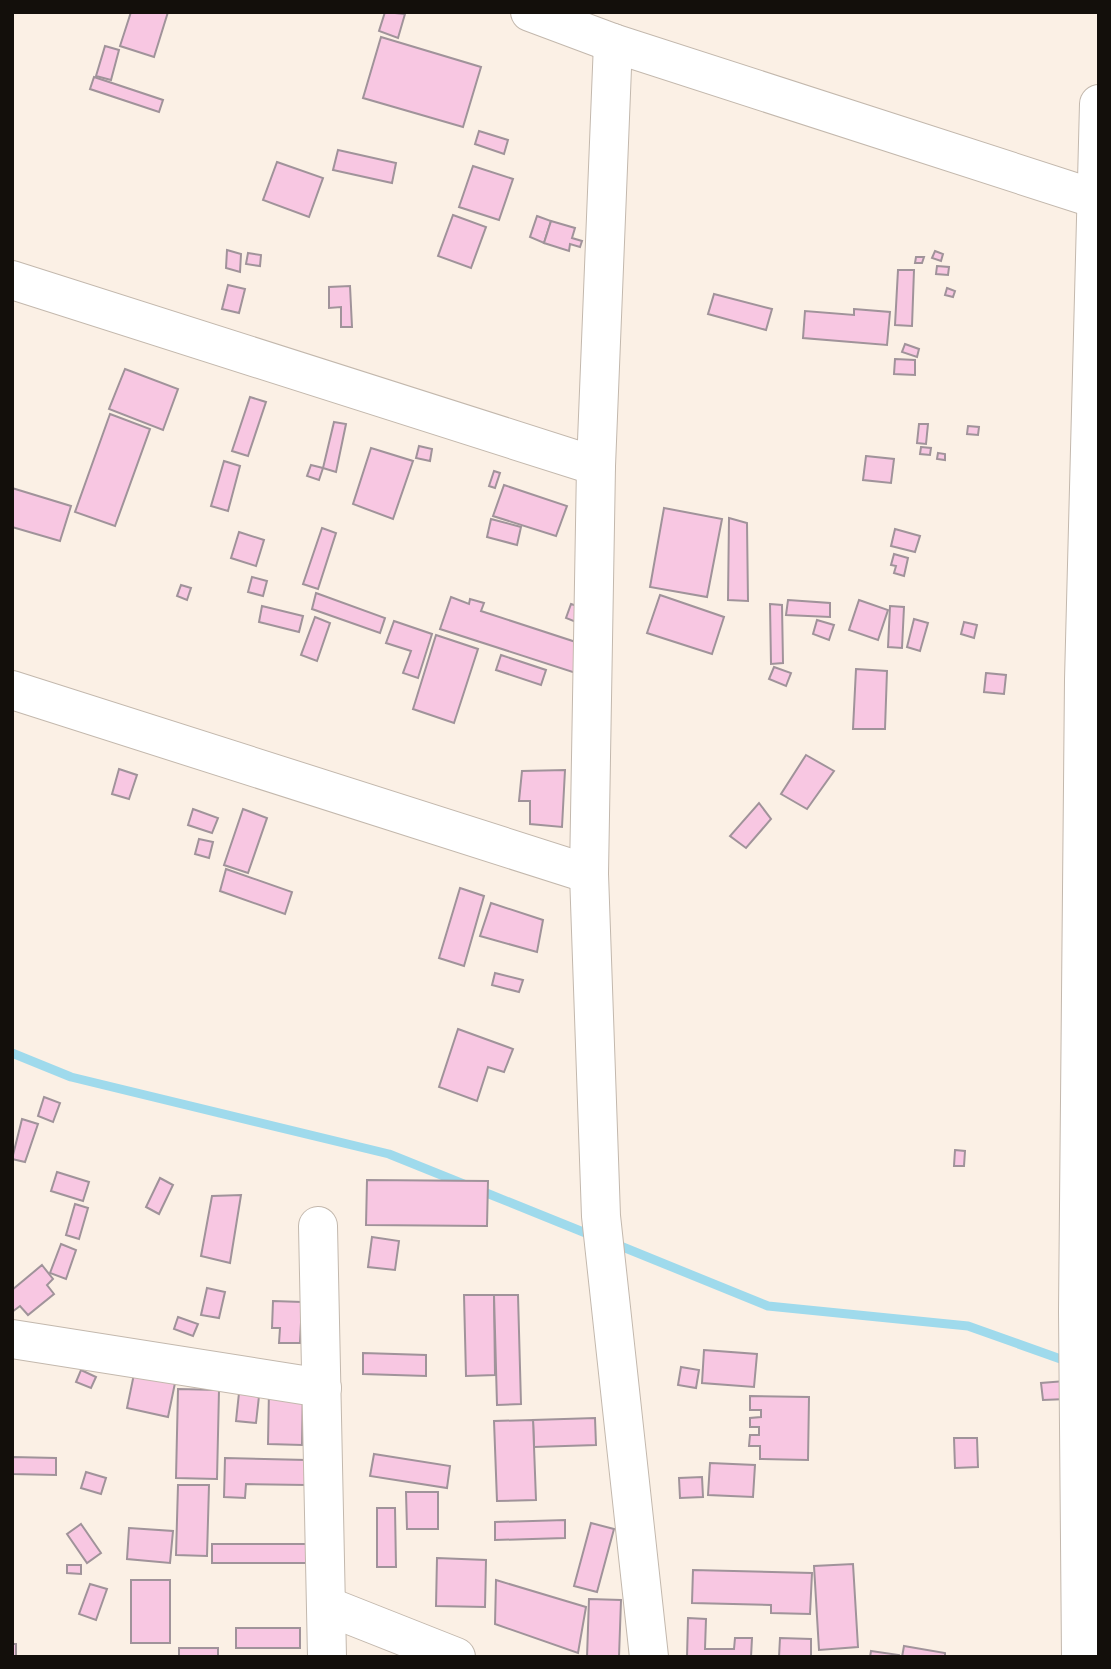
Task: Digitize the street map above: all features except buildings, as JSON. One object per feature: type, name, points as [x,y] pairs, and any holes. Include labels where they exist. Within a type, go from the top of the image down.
[{"type":"street","points":[[530,12],[614,43],[1096,199]]},
{"type":"street","points":[[614,43],[596,466],[589,874],[601,1216],[649,1657]]},
{"type":"street","points":[[1082,1657],[1088,1315],[1091,682],[1099,104]]},
{"type":"street","points":[[12,280],[596,466]]},
{"type":"street","points":[[12,690],[589,874]]},
{"type":"street","points":[[318,1226],[327,1657]]},
{"type":"street","points":[[12,1339],[322,1388]]},
{"type":"street","points":[[327,1606],[456,1657]]},
{"type":"waterway","points":[[12,1053],[71,1077],[389,1154],[466,1185]]},
{"type":"waterway","points":[[479,1190],[593,1236]]},
{"type":"waterway","points":[[613,1243],[768,1306],[968,1326],[1069,1362]]}]
